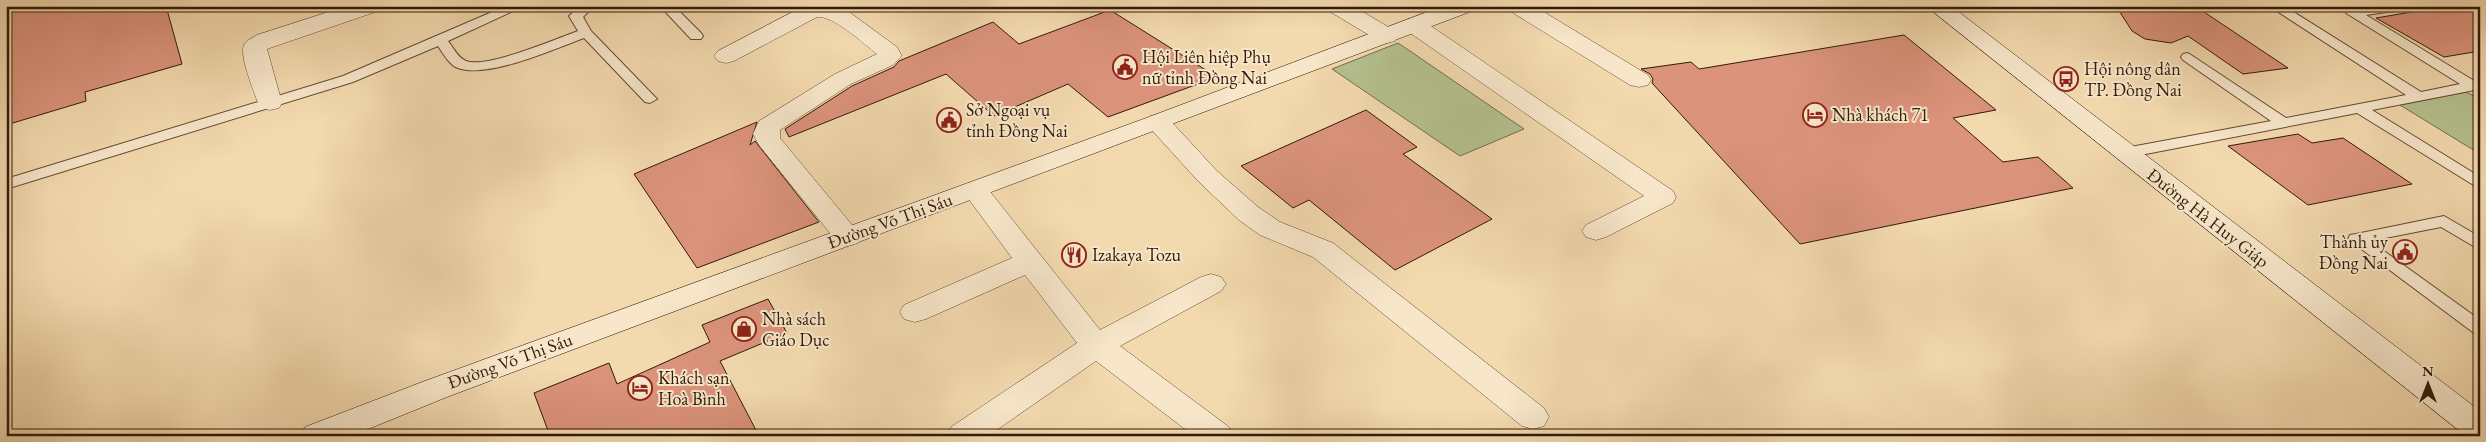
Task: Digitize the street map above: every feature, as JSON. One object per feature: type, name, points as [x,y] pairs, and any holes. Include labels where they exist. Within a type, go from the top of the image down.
[{"type":"street","points":[[270,103],[255,55],[255,46],[264,40],[370,6]]},
{"type":"street","points":[[1337,6],[1387,36]]},
{"type":"street","name":"Đường Võ Thị Sáu","points":[[317,436],[436,388],[1158,122],[1464,6]]},
{"type":"street","points":[[1518,6],[1640,80]]},
{"type":"street","name":"Đường Hà Huy Giáp","points":[[1936,6],[2476,424]]},
{"type":"street","points":[[726,56],[810,12],[821,9],[842,16],[889,52],[890,56],[885,60],[843,79],[768,126],[766,134],[768,140],[848,237]]},
{"type":"street","points":[[1414,25],[1663,197],[1596,231]]},
{"type":"street","points":[[1158,122],[1239,206],[1267,227],[1314,244],[1323,250],[1533,417]]},
{"type":"street","points":[[975,190],[1081,329],[1097,345],[1217,436]]},
{"type":"street","points":[[915,312],[1029,262]]},
{"type":"street","points":[[963,436],[1097,345],[1211,284]]},
{"type":"lane","points":[[6,184],[348,79],[518,6]]},
{"type":"lane","points":[[588,6],[576,16],[586,33],[650,99]]},
{"type":"lane","points":[[666,6],[696,36]]},
{"type":"lane","points":[[2275,6],[2418,97]]},
{"type":"lane","points":[[2401,6],[2353,13],[2476,86]]},
{"type":"lane","points":[[440,39],[458,63],[471,67],[508,60],[586,33]]},
{"type":"lane","points":[[2188,57],[2283,122]]},
{"type":"lane","points":[[2125,153],[2476,86]]},
{"type":"lane","points":[[2359,108],[2480,184]]},
{"type":"lane","points":[[2478,243],[2444,221],[2356,238],[2480,328]]},
{"type":"green space","points":[[1398,43],[1524,129],[1460,156],[1332,69]]},
{"type":"green space","points":[[2466,92],[2480,99],[2480,154],[2400,105]]},
{"type":"building","points":[[6,6],[166,6],[182,64],[85,92],[86,101],[6,125]]},
{"type":"building","points":[[2116,6],[2195,6],[2288,68],[2243,74],[2188,36],[2171,43],[2145,39],[2132,31]]},
{"type":"building","points":[[2447,6],[2480,6],[2480,51],[2444,57],[2376,18]]},
{"type":"building","points":[[1110,10],[1217,77],[1108,117],[1068,84],[994,116],[946,74],[789,137],[785,129],[852,86],[894,67],[899,61],[993,22],[1019,44]]},
{"type":"building","name":"Nhà khách 71","points":[[1904,35],[1996,110],[1953,118],[2003,162],[2038,157],[2073,188],[1800,244],[1652,83],[1653,79],[1650,74],[1641,69],[1691,62],[1699,69]]},
{"type":"building","points":[[1366,110],[1417,147],[1403,154],[1492,219],[1395,270],[1309,200],[1293,208],[1241,166]]},
{"type":"building","points":[[757,122],[750,145],[755,141],[819,222],[697,268],[634,174]]},
{"type":"building","points":[[2298,134],[2312,143],[2343,138],[2412,184],[2308,205],[2228,146]]},
{"type":"building","name":"Khách sạn Hoà Bình","points":[[768,299],[787,333],[720,361],[759,436],[550,436],[534,393],[609,363],[617,384],[710,342],[702,325]]},
{"type":"place","name":"Hội Liên hiệp Phụ nữ tỉnh Đồng Nai","points":[[1125,67]]},
{"type":"place","name":"Hội nông dân TP. Đồng Nai","points":[[2066,79]]},
{"type":"place","name":"Nhà khách 71","points":[[1815,115]]},
{"type":"place","name":"Sở Ngoại vụ tỉnh Đồng Nai","points":[[949,120]]},
{"type":"place","name":"Thành ủy Đồng Nai","points":[[2405,252]]},
{"type":"place","name":"Izakaya Tozu","points":[[1074,255]]},
{"type":"place","name":"Nhà sách Giáo Dục","points":[[744,329]]},
{"type":"place","name":"Khách sạn Hoà Bình","points":[[640,388]]}]
